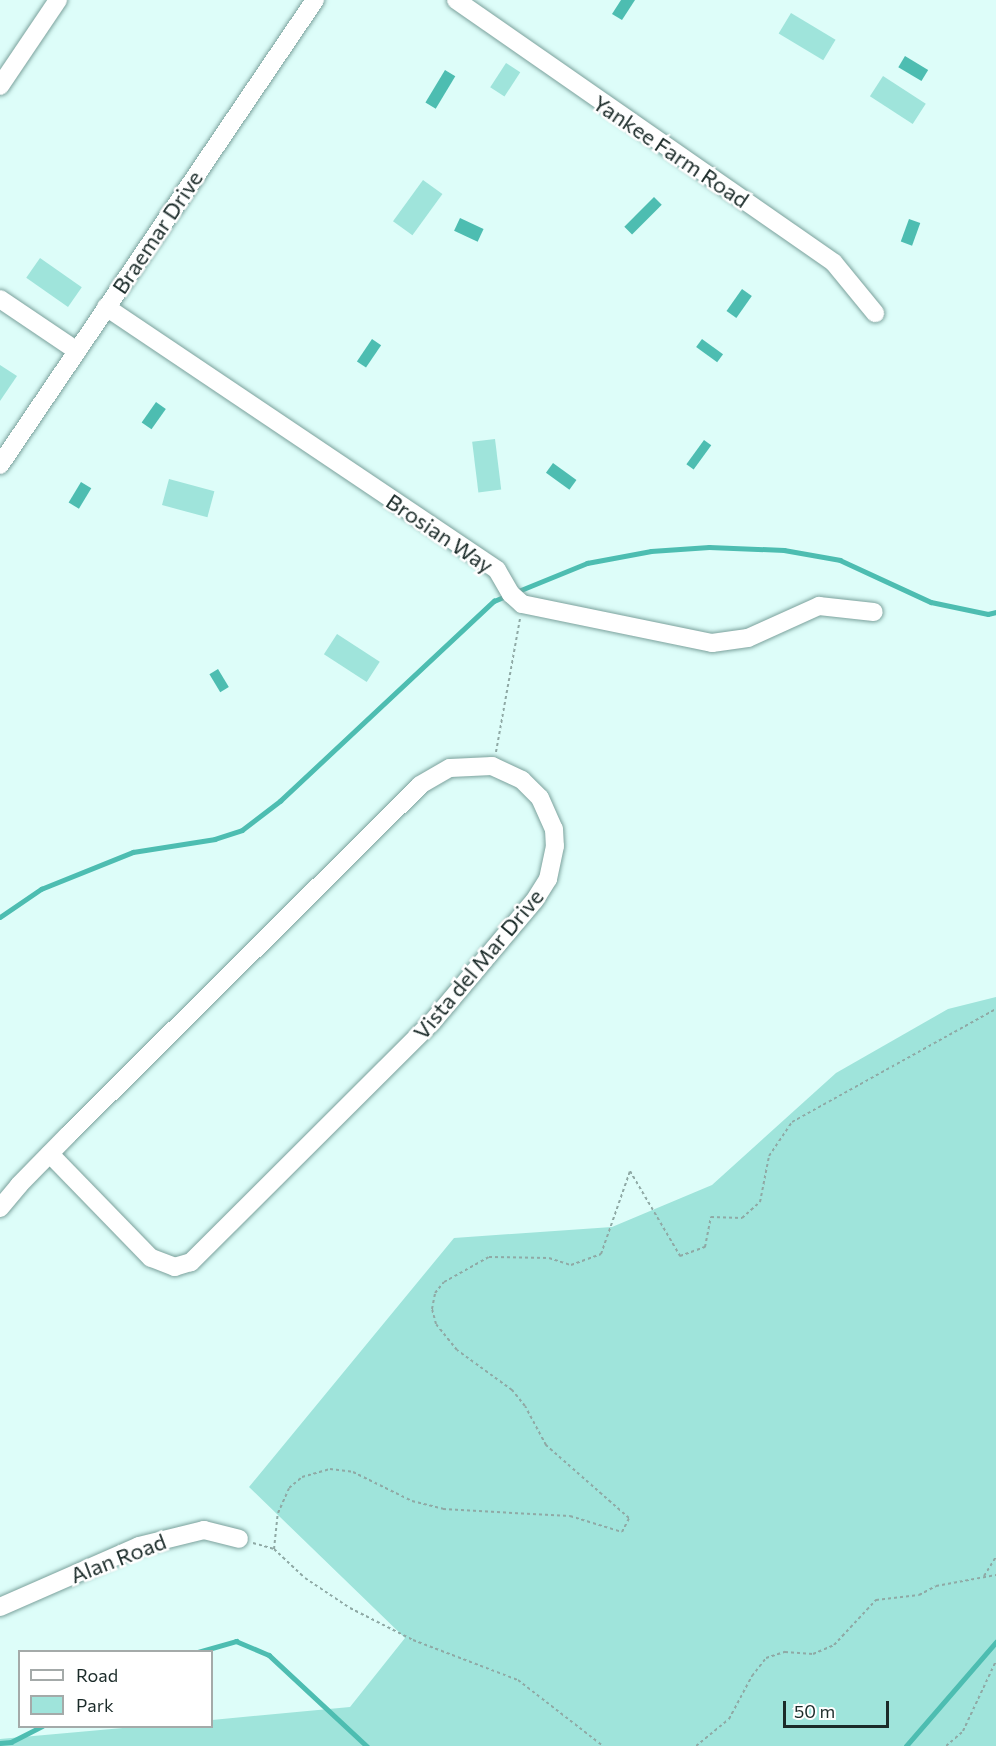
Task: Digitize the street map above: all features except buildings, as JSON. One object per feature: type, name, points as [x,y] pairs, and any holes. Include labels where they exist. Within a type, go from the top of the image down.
[{"type":"street","points":[[0,86],[58,0]]},
{"type":"street","name":"Braemar Drive","points":[[0,465],[315,0]]},
{"type":"street","name":"Yankee Farm Road","points":[[456,0],[485,24],[834,263],[875,313]]},
{"type":"street","points":[[0,299],[77,351]]},
{"type":"street","name":"Brosian Way","points":[[106,307],[497,570],[511,594],[522,604]]},
{"type":"street","points":[[522,604],[712,643],[748,638],[819,606],[874,612]]},
{"type":"street","name":"Vista del Mar Drive","points":[[0,1208],[50,1154],[420,785],[450,768],[493,767],[522,780],[549,813],[555,846],[544,887],[433,1021],[198,1257],[175,1267],[151,1258],[50,1154]]},
{"type":"street","name":"Alan Road","points":[[0,1607],[139,1546],[204,1530],[239,1539]]},
{"type":"path","points":[[493,767],[522,604]]},
{"type":"path","points":[[274,1549],[278,1513],[289,1488],[302,1477],[330,1469],[353,1472],[412,1501],[443,1509],[570,1516],[622,1532],[628,1518],[546,1445],[525,1406],[512,1390],[457,1350],[436,1324],[432,1309],[435,1293],[444,1282],[489,1257],[549,1258],[571,1265],[601,1254],[630,1171],[680,1256],[705,1247],[711,1217],[742,1218],[760,1202],[769,1156],[792,1122],[996,1009]]},
{"type":"path","points":[[239,1539],[274,1549],[305,1578],[350,1608],[413,1640],[518,1680],[603,1746]]},
{"type":"path","points":[[984,1576],[996,1557]]},
{"type":"path","points":[[696,1746],[729,1719],[752,1676],[766,1658],[785,1652],[813,1654],[834,1645],[876,1600],[919,1595],[936,1586],[996,1575]]},
{"type":"path","points":[[946,1746],[963,1731],[996,1661]]},
{"type":"green space","points":[[791,13],[836,40],[823,60],[779,34]]},
{"type":"green space","points":[[506,63],[520,72],[504,97],[490,87]]},
{"type":"green space","points":[[883,76],[926,104],[913,124],[870,96]]},
{"type":"green space","points":[[423,180],[442,194],[412,235],[393,221]]},
{"type":"green space","points":[[40,258],[82,287],[68,307],[26,278]]},
{"type":"green space","points":[[0,365],[17,376],[0,401]]},
{"type":"green space","points":[[495,439],[501,490],[478,492],[472,442]]},
{"type":"green space","points":[[169,479],[214,491],[207,517],[162,505]]},
{"type":"green space","points":[[337,634],[380,662],[367,682],[324,654]]},
{"type":"green space","points":[[996,997],[996,1746],[0,1746],[0,1739],[123,1728],[213,1728],[213,1720],[350,1707],[405,1638],[249,1487],[454,1238],[612,1227],[712,1185],[836,1073],[948,1009]]},
{"type":"shaded area","points":[[621,0],[635,0],[622,20],[612,14]]},
{"type":"shaded area","points":[[905,56],[928,70],[921,81],[898,67]]},
{"type":"shaded area","points":[[445,70],[455,76],[436,109],[425,103]]},
{"type":"shaded area","points":[[654,197],[662,205],[632,234],[624,227]]},
{"type":"shaded area","points":[[460,218],[484,229],[478,242],[454,231]]},
{"type":"shaded area","points":[[909,219],[920,223],[912,246],[901,242]]},
{"type":"shaded area","points":[[742,289],[752,296],[736,318],[727,311]]},
{"type":"shaded area","points":[[372,339],[381,345],[366,368],[357,361]]},
{"type":"shaded area","points":[[702,339],[723,354],[717,362],[696,347]]},
{"type":"shaded area","points":[[156,402],[166,409],[151,429],[142,422]]},
{"type":"shaded area","points":[[704,440],[711,445],[694,470],[686,464]]},
{"type":"shaded area","points":[[553,463],[576,480],[569,490],[546,473]]},
{"type":"shaded area","points":[[81,482],[91,488],[79,509],[69,503]]},
{"type":"shaded area","points":[[218,669],[229,687],[220,692],[209,674]]},
{"type":"waterway","points":[[516,592],[587,563],[651,551],[709,547],[784,550],[840,560],[931,602],[988,614],[996,612]]},
{"type":"waterway","points":[[0,917],[41,889],[133,852],[215,839],[242,830],[280,801],[494,601],[506,596]]},
{"type":"waterway","points":[[205,1650],[236,1641],[269,1655],[367,1746]]},
{"type":"waterway","points":[[906,1746],[996,1642]]},
{"type":"waterway","points":[[0,1743],[11,1742],[38,1728]]}]
